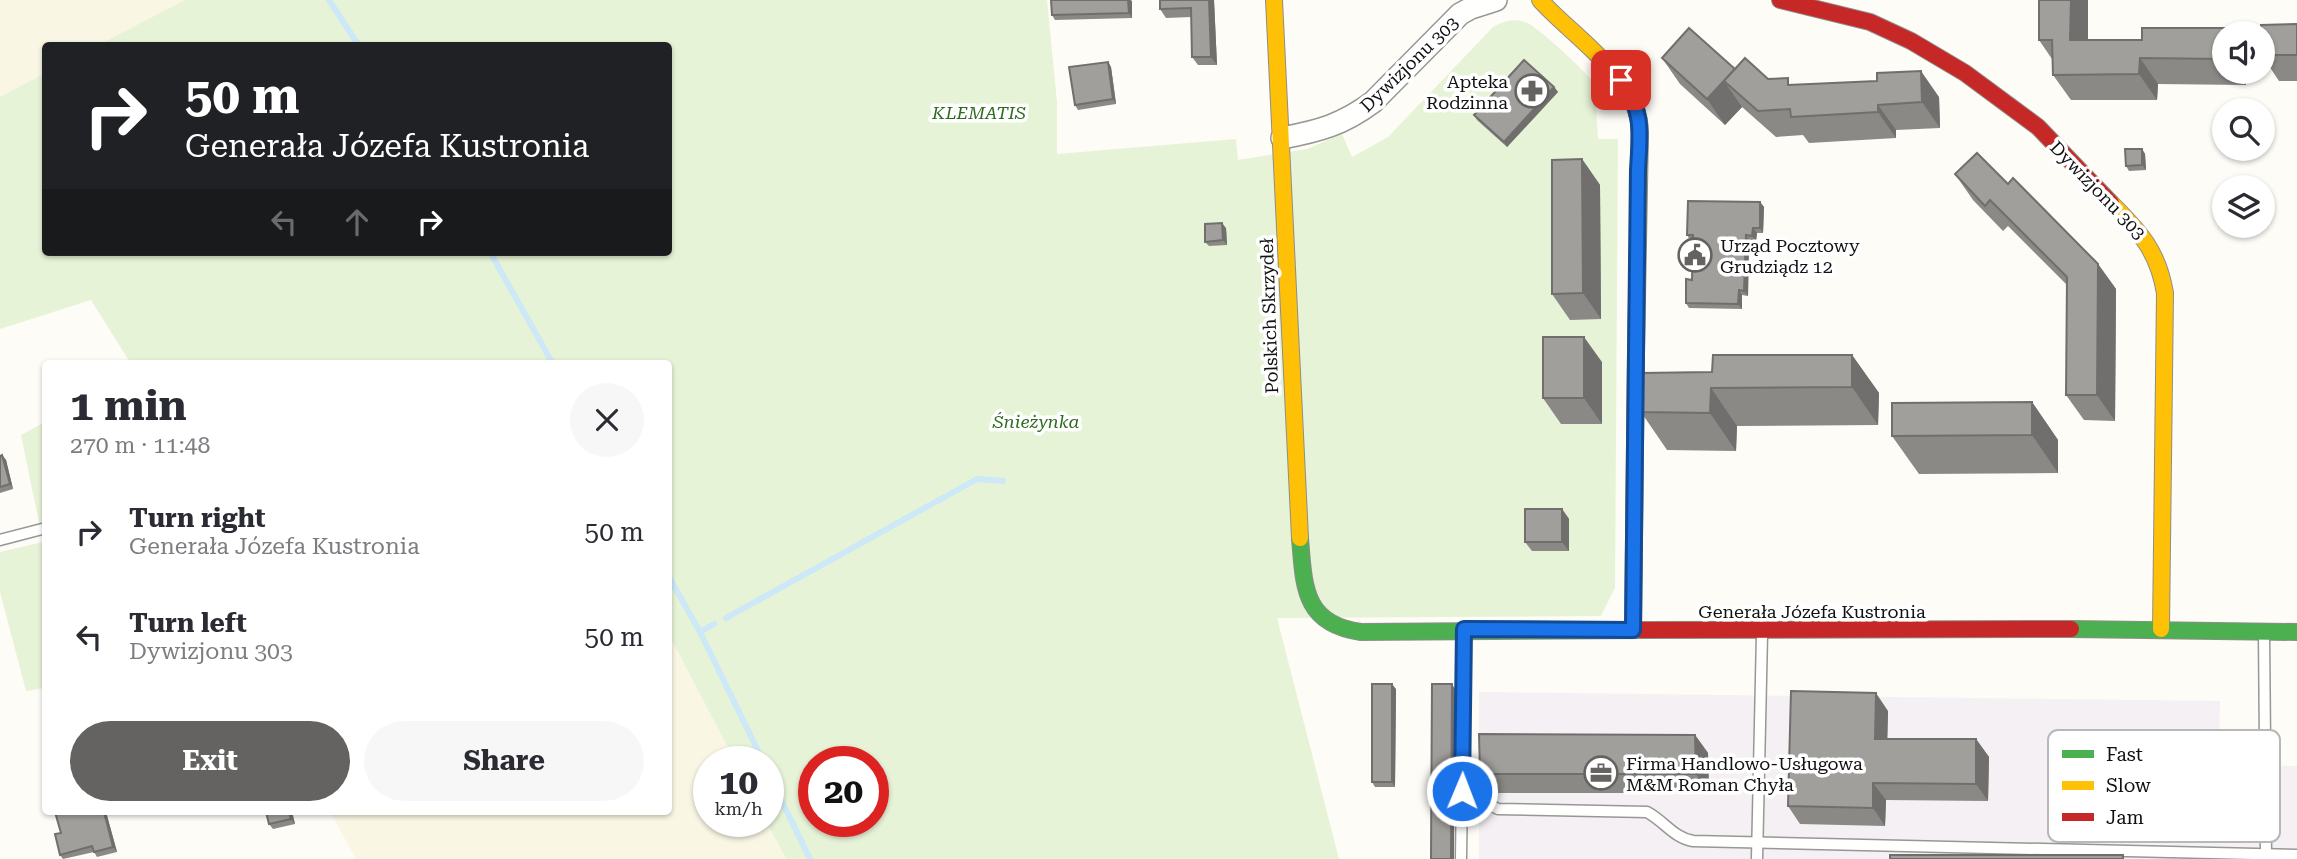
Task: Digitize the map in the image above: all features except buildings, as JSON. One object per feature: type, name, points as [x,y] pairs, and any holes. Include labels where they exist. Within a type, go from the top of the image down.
[{"type":"street","name":"Polskich Skrzydeł","points":[[1274,0],[1296,496],[1302,575],[1308,599],[1315,612],[1328,622]]},
{"type":"street","name":"Dywizjonu 303","points":[[1282,138],[1329,128],[1356,114],[1373,102],[1461,14],[1496,0]]},
{"type":"street","points":[[1540,0],[1555,19],[1621,80],[1632,94],[1641,127],[1638,170],[1633,630]]},
{"type":"street","name":"Dywizjonu 303","points":[[1780,0],[1870,22],[1912,41],[1965,73],[2038,127],[2143,236],[2155,253],[2163,275],[2165,293],[2161,629]]},
{"type":"street","name":"Generała Józefa Kustronia","points":[[1328,622],[1348,631],[1361,632],[1464,629],[2161,629],[2297,632]]},
{"type":"lane","points":[[0,540],[42,529]]},
{"type":"lane","points":[[1461,859],[1464,629]]},
{"type":"lane","points":[[1757,859],[1762,631]]},
{"type":"lane","points":[[2264,631],[2265,730]]},
{"type":"lane","points":[[1462,791],[1498,808],[1647,813],[1657,818],[1681,839],[1757,844],[2297,855]]},
{"type":"lane","points":[[2266,842],[2266,855]]},
{"type":"shaded area","points":[[0,0],[185,0],[104,42],[42,42],[42,75],[0,97]]},
{"type":"shaded area","points":[[672,641],[727,746],[693,746],[693,837],[774,837],[786,859],[356,859],[332,815],[672,815]]},
{"type":"shaded area","points":[[1479,692],[2220,701],[2220,730],[2048,730],[2048,842],[2280,842],[2280,766],[2297,766],[2297,859],[1479,859]]},
{"type":"green space","points":[[185,0],[1047,0],[1057,102],[1057,154],[1236,139],[1238,160],[1307,149],[1342,134],[1352,157],[1388,137],[1493,27],[1516,20],[1533,26],[1557,46],[1607,97],[1612,105],[1596,107],[1598,139],[1618,139],[1615,588],[1601,616],[1277,618],[1339,859],[786,859],[774,837],[784,837],[784,746],[727,746],[672,641],[672,360],[128,360],[91,300],[0,329],[0,97],[42,75],[42,256],[672,256],[672,42],[104,42]]},
{"type":"green space","points":[[42,424],[42,537],[21,435]]},
{"type":"green space","points":[[42,542],[42,688],[26,691],[0,592],[0,552]]},
{"type":"waterway","points":[[329,0],[356,42]]},
{"type":"waterway","points":[[492,256],[551,360]]},
{"type":"waterway","points":[[726,618],[977,479],[1003,481]]},
{"type":"waterway","points":[[672,582],[700,632],[756,746]]},
{"type":"waterway","points":[[700,632],[714,624]]},
{"type":"waterway","points":[[784,806],[810,859]]},
{"type":"traffic: fast","points":[[1300,538],[1303,572],[1310,600],[1328,621],[1342,628],[1361,632],[1641,630]]},
{"type":"traffic: fast","points":[[2071,629],[2297,632]]},
{"type":"traffic: slow","points":[[1274,0],[1300,538]]},
{"type":"traffic: slow","points":[[1540,0],[1617,76],[1637,112],[1640,132],[1636,352]]},
{"type":"traffic: slow","points":[[2111,203],[2146,243],[2158,265],[2165,293],[2161,629]]},
{"type":"traffic: jam","points":[[1780,0],[1870,22],[1911,41],[1965,73],[2038,127],[2111,203]]},
{"type":"traffic: jam","points":[[1633,630],[1636,352]]},
{"type":"traffic: jam","points":[[1641,630],[2071,629]]},
{"type":"place","name":"Apteka Rodzinna","points":[[1532,91]]},
{"type":"place","name":"Urząd Pocztowy Grudziądz 12","points":[[1695,255]]},
{"type":"place","name":"Firma Handlowo-Usługowa M&M Roman Chyła","points":[[1601,773]]},
{"type":"route","points":[[1462,791],[1464,629],[1633,630],[1638,170],[1641,127],[1632,94],[1621,80]]},
{"type":"park label","name":"KLEMATIS","points":[[979,112]]},
{"type":"park label","name":"Śnieżynka","points":[[1036,421]]}]
